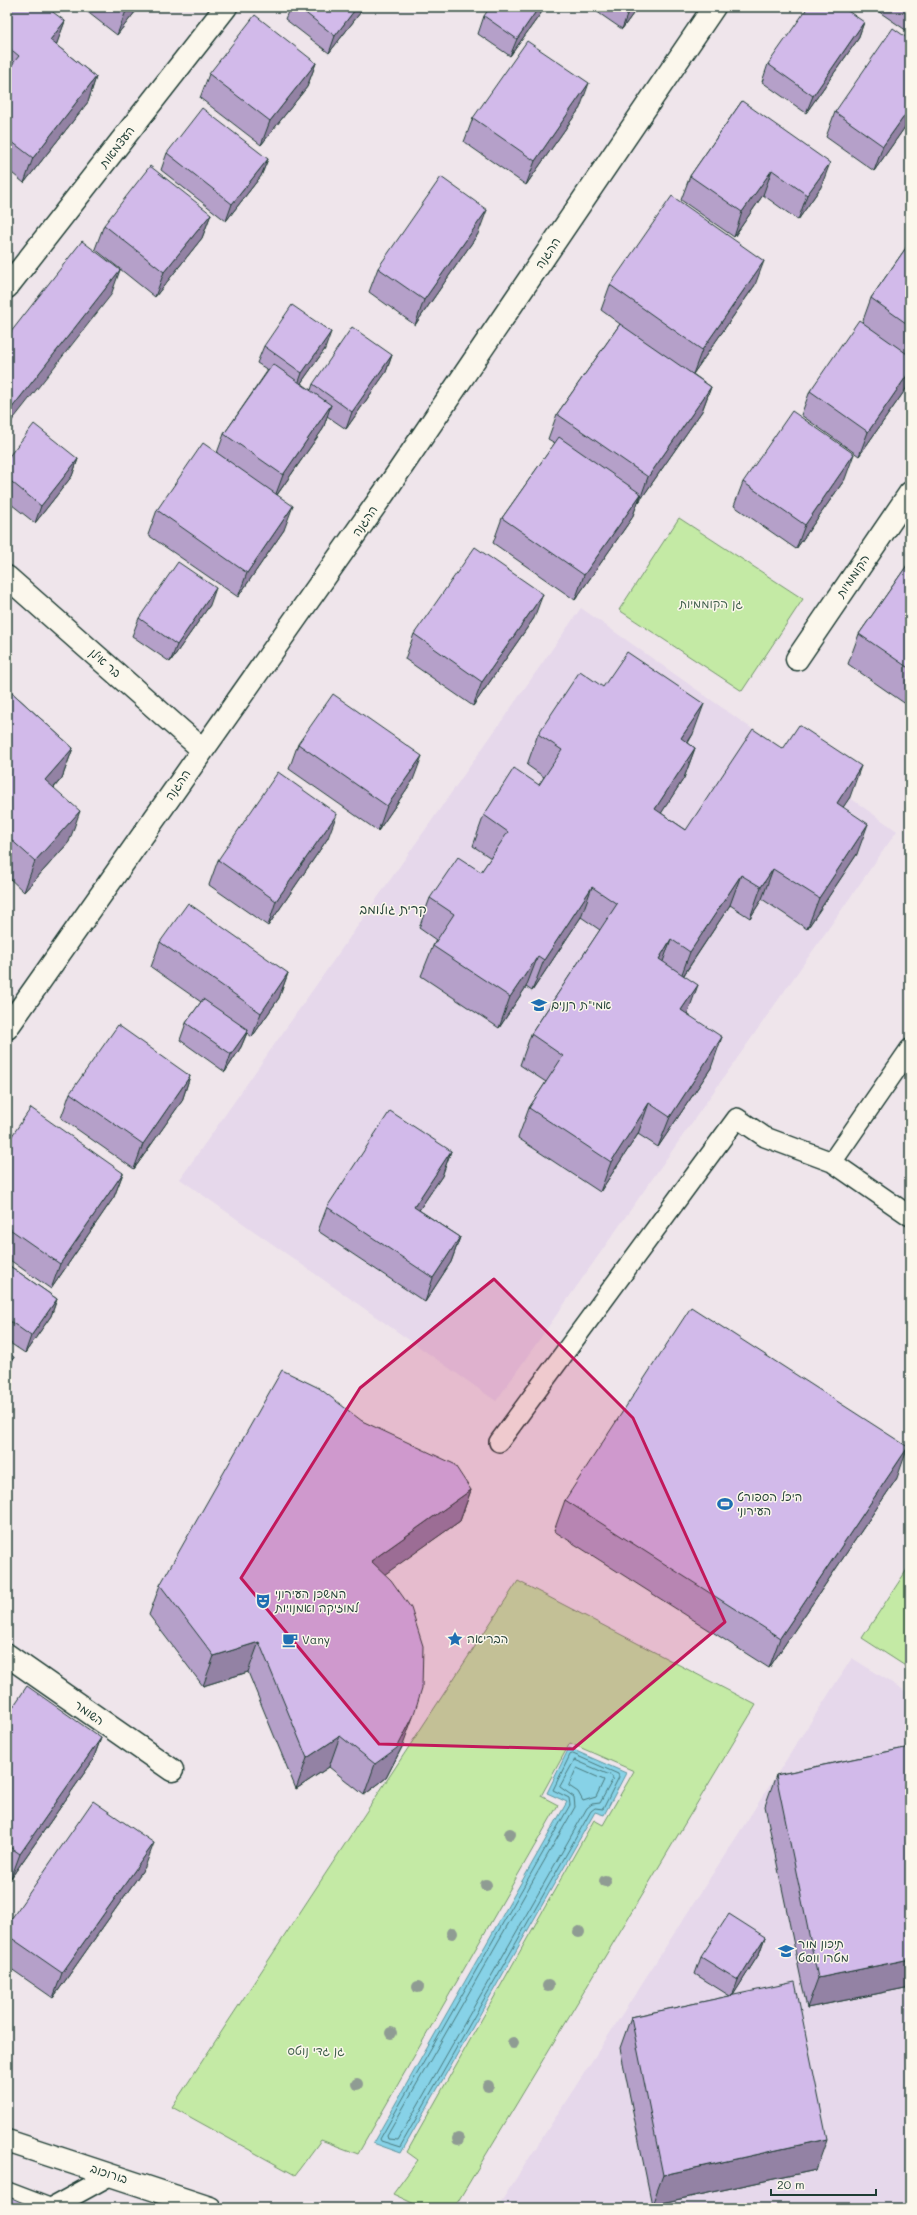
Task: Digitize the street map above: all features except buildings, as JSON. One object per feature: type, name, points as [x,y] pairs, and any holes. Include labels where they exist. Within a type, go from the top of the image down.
[{"type":"street","name":"העצמאות","points":[[7,287],[226,7]]},
{"type":"street","name":"ההגנה","points":[[7,1028],[384,494],[714,7]]},
{"type":"street","name":"הקוממיות","points":[[797,659],[910,493]]},
{"type":"street","name":"בר אילן","points":[[7,577],[203,750]]},
{"type":"street","name":"השומר","points":[[7,1655],[172,1770]]},
{"type":"street","name":"בורוכוב","points":[[7,2141],[210,2208]]},
{"type":"lane","points":[[832,1162],[910,1049]]},
{"type":"lane","points":[[499,1442],[737,1118],[765,1137],[832,1162],[910,1216]]},
{"type":"lane","points":[[7,2192],[50,2208],[111,2175]]},
{"type":"highlighted area","points":[[494,1279],[633,1418],[725,1622],[573,1749],[379,1744],[241,1578],[360,1388]]},
{"type":"shaded area","name":"אמי\"ת רננים","points":[[581,608],[897,831],[496,1401],[180,1179]]},
{"type":"shaded area","name":"תיכון מור מטרו ווסט","points":[[852,1658],[910,1694],[910,2208],[497,2208]]},
{"type":"green space","name":"גן הקוממיות","points":[[679,518],[803,599],[742,691],[619,610]]},
{"type":"green space","points":[[910,1565],[910,1669],[862,1638]]},
{"type":"green space","name":"גן גדי נוטס","points":[[518,1581],[756,1705],[454,2208],[423,2208],[393,2194],[418,2160],[407,2152],[594,1820],[603,1825],[634,1771],[570,1743],[541,1796],[558,1805],[358,2154],[321,2140],[295,2175],[172,2107]]},
{"type":"water","points":[[569,1748],[626,1773],[604,1815],[595,1812],[401,2153],[373,2143],[567,1802],[547,1793]]},
{"type":"place","name":"אמי\"ת רננים","points":[[539,1005]]},
{"type":"place","name":"היכל הספורט העירוני","points":[[725,1504]]},
{"type":"place","name":"המשכן העירוני למוזיקה ואמנויות","points":[[263,1601]]},
{"type":"place","name":"הבריאה","points":[[455,1639]]},
{"type":"place","name":"Vany","points":[[290,1640]]},
{"type":"place","name":"תיכון מור מטרו ווסט","points":[[786,1951]]},
{"type":"district","name":"קרית גולומב","points":[[393,909]]}]
